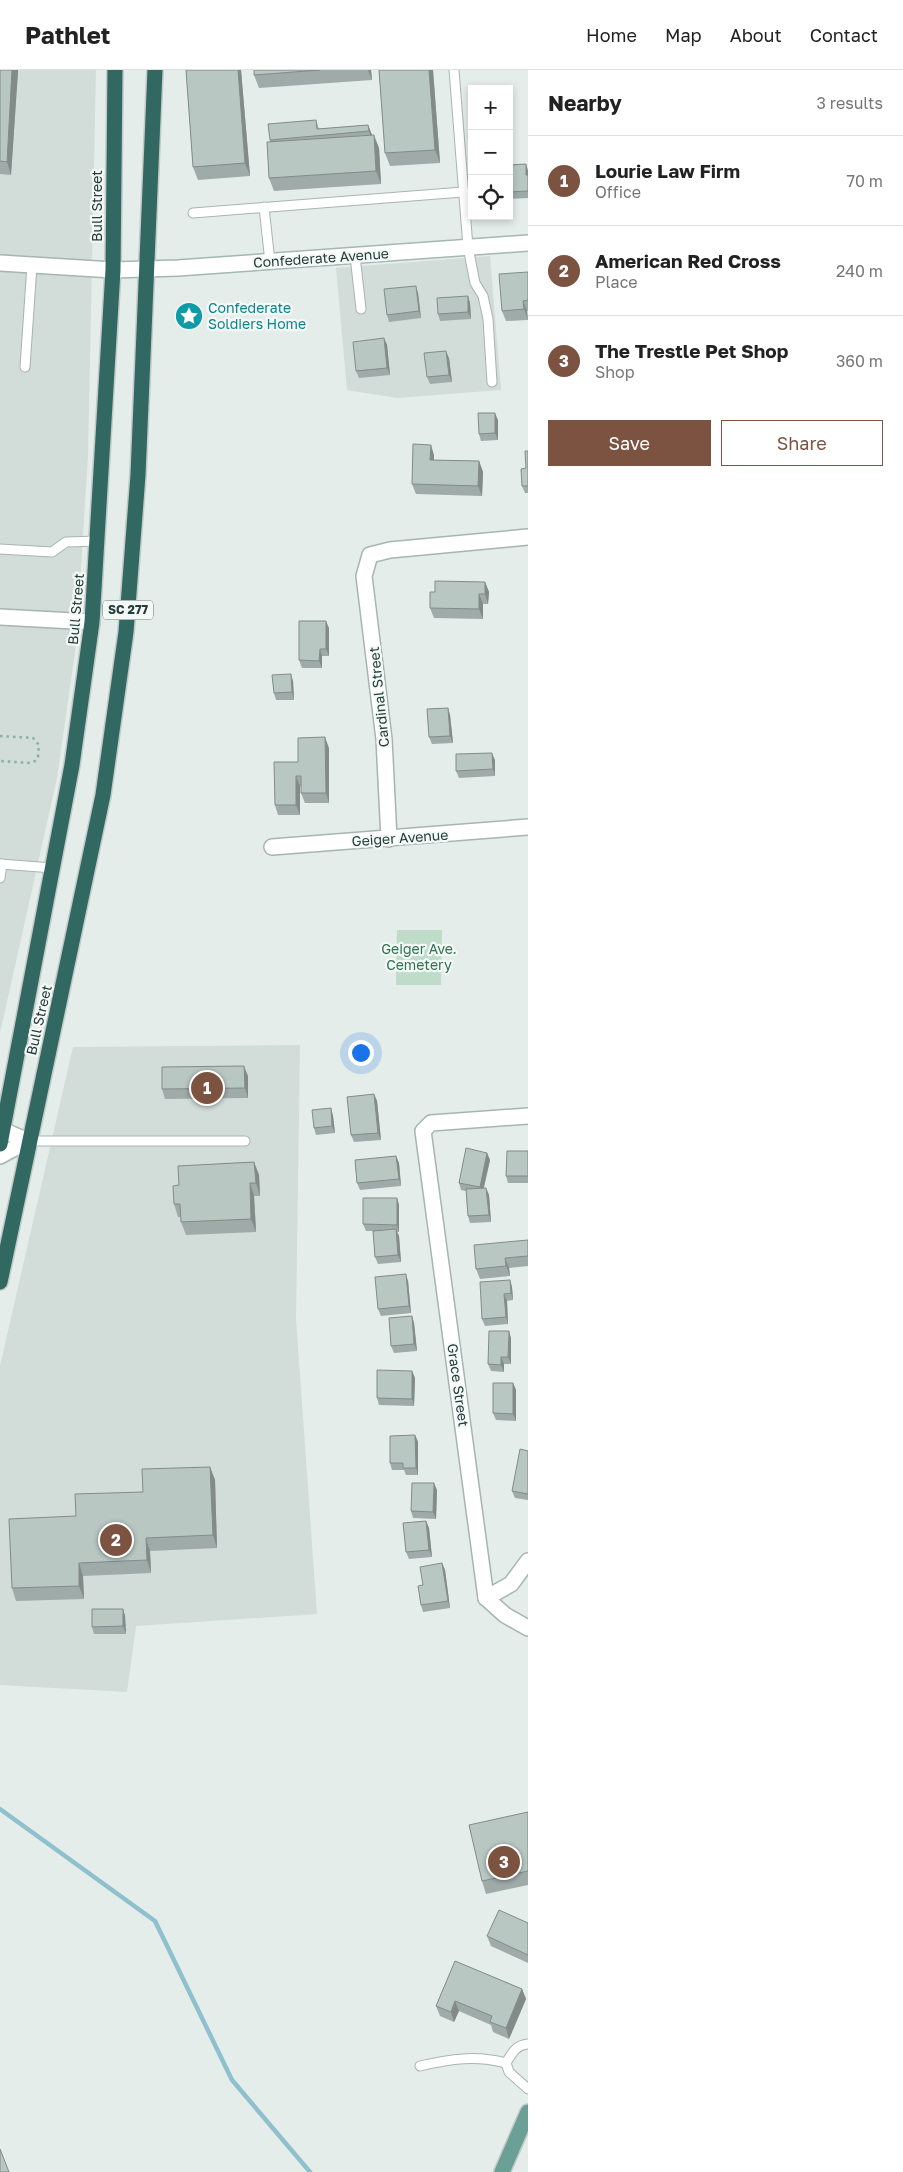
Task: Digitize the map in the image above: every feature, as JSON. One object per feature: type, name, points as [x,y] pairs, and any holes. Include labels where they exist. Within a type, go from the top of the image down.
[{"type":"highway","name":"Bull Street","points":[[1,1134],[72,765],[92,622],[113,270],[115,70]]},
{"type":"highway","name":"Bull Street","points":[[28,1141],[103,795],[126,632],[138,476],[155,70]]},
{"type":"highway","points":[[0,1093],[18,1049]]},
{"type":"highway","name":"SC 277","points":[[0,1282],[28,1141]]},
{"type":"main road","points":[[502,2172],[528,2112]]},
{"type":"street","name":"Confederate Avenue","points":[[0,263],[113,270],[147,269],[528,243]]},
{"type":"street","name":"Cardinal Street","points":[[389,839],[384,738],[364,576],[370,556],[390,550],[528,537]]},
{"type":"street","points":[[0,617],[92,622]]},
{"type":"street","name":"Geiger Avenue","points":[[272,847],[528,827]]},
{"type":"street","name":"Grace Street","points":[[486,1598],[424,1131],[431,1123],[528,1116]]},
{"type":"street","points":[[1,1134],[28,1141]]},
{"type":"street","points":[[0,1156],[28,1141]]},
{"type":"street","points":[[528,1561],[511,1584],[486,1598],[505,1615],[528,1628]]},
{"type":"lane","points":[[454,70],[468,247],[475,283],[483,296],[488,319],[492,382]]},
{"type":"lane","points":[[193,214],[463,192]]},
{"type":"lane","points":[[264,207],[270,262]]},
{"type":"lane","points":[[355,256],[361,309]]},
{"type":"lane","points":[[25,367],[32,265]]},
{"type":"lane","points":[[0,549],[52,552],[66,542],[98,541]]},
{"type":"lane","points":[[0,878],[1,864],[53,868]]},
{"type":"lane","points":[[28,1141],[245,1141]]},
{"type":"lane","points":[[528,2044],[522,2045],[513,2051],[506,2063],[509,2072],[528,2089]]},
{"type":"lane","points":[[420,2066],[452,2059],[485,2058],[506,2063]]},
{"type":"path","points":[[0,736],[33,738],[40,744],[40,751],[35,761],[30,763],[0,761]]},
{"type":"shaded area","points":[[0,70],[96,70],[88,456],[76,645],[57,778],[0,1033]]},
{"type":"shaded area","points":[[490,256],[501,390],[397,398],[347,390],[336,268]]},
{"type":"shaded area","points":[[300,1045],[296,1319],[317,1614],[136,1626],[127,1692],[0,1685],[0,1366],[73,1047]]},
{"type":"green space","name":"Geiger Ave. Cemetery","points":[[397,930],[442,930],[441,985],[396,985]]},
{"type":"building","points":[[0,70],[12,70],[7,162],[0,161]]},
{"type":"building","points":[[186,70],[238,70],[245,163],[193,167]]},
{"type":"building","points":[[254,70],[320,70],[254,75]]},
{"type":"building","points":[[379,70],[429,70],[435,150],[385,153]]},
{"type":"building","points":[[316,120],[317,129],[368,125],[369,131],[270,140],[268,124]]},
{"type":"building","points":[[374,135],[376,171],[269,178],[267,142]]},
{"type":"building","points":[[526,164],[528,191],[513,192],[513,165]]},
{"type":"building","points":[[528,272],[528,300],[523,301],[524,309],[502,311],[499,274]]},
{"type":"building","points":[[416,286],[419,311],[387,315],[384,289]]},
{"type":"building","points":[[468,296],[468,312],[438,314],[437,298]]},
{"type":"building","points":[[384,338],[387,368],[356,371],[353,342]]},
{"type":"building","points":[[446,351],[449,375],[427,377],[424,353]]},
{"type":"building","points":[[478,413],[495,413],[495,433],[479,434]]},
{"type":"building","points":[[413,444],[431,445],[430,460],[479,461],[478,486],[412,484]]},
{"type":"building","points":[[525,451],[528,451],[528,486],[522,486],[521,469],[526,468]]},
{"type":"building","points":[[435,581],[485,582],[485,594],[479,594],[479,609],[430,608],[430,592],[435,592]]},
{"type":"building","points":[[299,621],[326,621],[326,649],[320,649],[319,661],[299,660]]},
{"type":"building","points":[[291,674],[292,692],[274,693],[272,675]]},
{"type":"building","points":[[448,708],[450,736],[429,737],[427,709]]},
{"type":"building","points":[[325,737],[326,793],[301,793],[301,776],[296,776],[296,805],[275,805],[274,762],[298,762],[298,738]]},
{"type":"building","points":[[492,753],[493,769],[456,771],[456,754]]},
{"type":"building","points":[[244,1066],[245,1088],[162,1089],[162,1067]]},
{"type":"building","points":[[374,1094],[378,1133],[351,1135],[347,1097]]},
{"type":"building","points":[[331,1108],[332,1126],[314,1128],[312,1110]]},
{"type":"building","points":[[466,1148],[487,1153],[480,1187],[459,1183]]},
{"type":"building","points":[[507,1151],[528,1151],[528,1176],[506,1176]]},
{"type":"building","points":[[396,1156],[399,1179],[357,1183],[355,1160]]},
{"type":"building","points":[[254,1162],[256,1183],[250,1183],[251,1219],[181,1222],[180,1204],[174,1204],[173,1186],[179,1185],[178,1166]]},
{"type":"building","points":[[486,1188],[489,1215],[468,1216],[466,1189]]},
{"type":"building","points":[[363,1198],[397,1198],[397,1225],[363,1224]]},
{"type":"building","points":[[396,1229],[398,1255],[375,1257],[373,1231]]},
{"type":"building","points":[[528,1240],[528,1256],[505,1258],[506,1266],[476,1269],[474,1245]]},
{"type":"building","points":[[406,1274],[409,1306],[378,1309],[375,1277]]},
{"type":"building","points":[[510,1280],[511,1293],[504,1294],[506,1317],[482,1319],[480,1282]]},
{"type":"building","points":[[412,1316],[414,1344],[391,1346],[389,1318]]},
{"type":"building","points":[[489,1331],[509,1331],[508,1357],[501,1357],[501,1365],[488,1364]]},
{"type":"building","points":[[377,1370],[412,1371],[412,1399],[377,1398]]},
{"type":"building","points":[[493,1383],[513,1383],[513,1414],[493,1413]]},
{"type":"building","points":[[415,1435],[416,1468],[403,1468],[403,1463],[390,1463],[390,1436]]},
{"type":"building","points":[[520,1449],[528,1451],[528,1494],[512,1491]]},
{"type":"building","points":[[210,1467],[213,1535],[146,1538],[147,1560],[79,1563],[79,1586],[12,1588],[9,1519],[76,1516],[75,1494],[143,1492],[142,1469]]},
{"type":"building","points":[[412,1483],[434,1483],[433,1512],[411,1511]]},
{"type":"building","points":[[426,1521],[429,1550],[406,1552],[403,1523]]},
{"type":"building","points":[[442,1563],[448,1601],[421,1605],[418,1586],[423,1585],[420,1567]]},
{"type":"building","points":[[92,1609],[123,1609],[123,1626],[92,1627]]},
{"type":"building","points":[[528,1812],[528,1871],[482,1881],[469,1825]]},
{"type":"building","points":[[499,1910],[528,1923],[528,1955],[487,1936]]},
{"type":"building","points":[[455,1961],[522,1989],[506,2028],[490,2022],[492,2016],[455,2001],[451,2012],[436,2006]]},
{"type":"building","points":[[0,2149],[9,2172],[0,2172]]},
{"type":"waterway","points":[[0,1809],[155,1921],[232,2080],[310,2172]]},
{"type":"place","name":"Confederate Soldiers Home","points":[[189,316]]},
{"type":"place","name":"Lourie Law Firm","points":[[207,1088]]},
{"type":"place","name":"American Red Cross","points":[[116,1540]]},
{"type":"place","name":"The Trestle Pet Shop","points":[[504,1862]]}]
